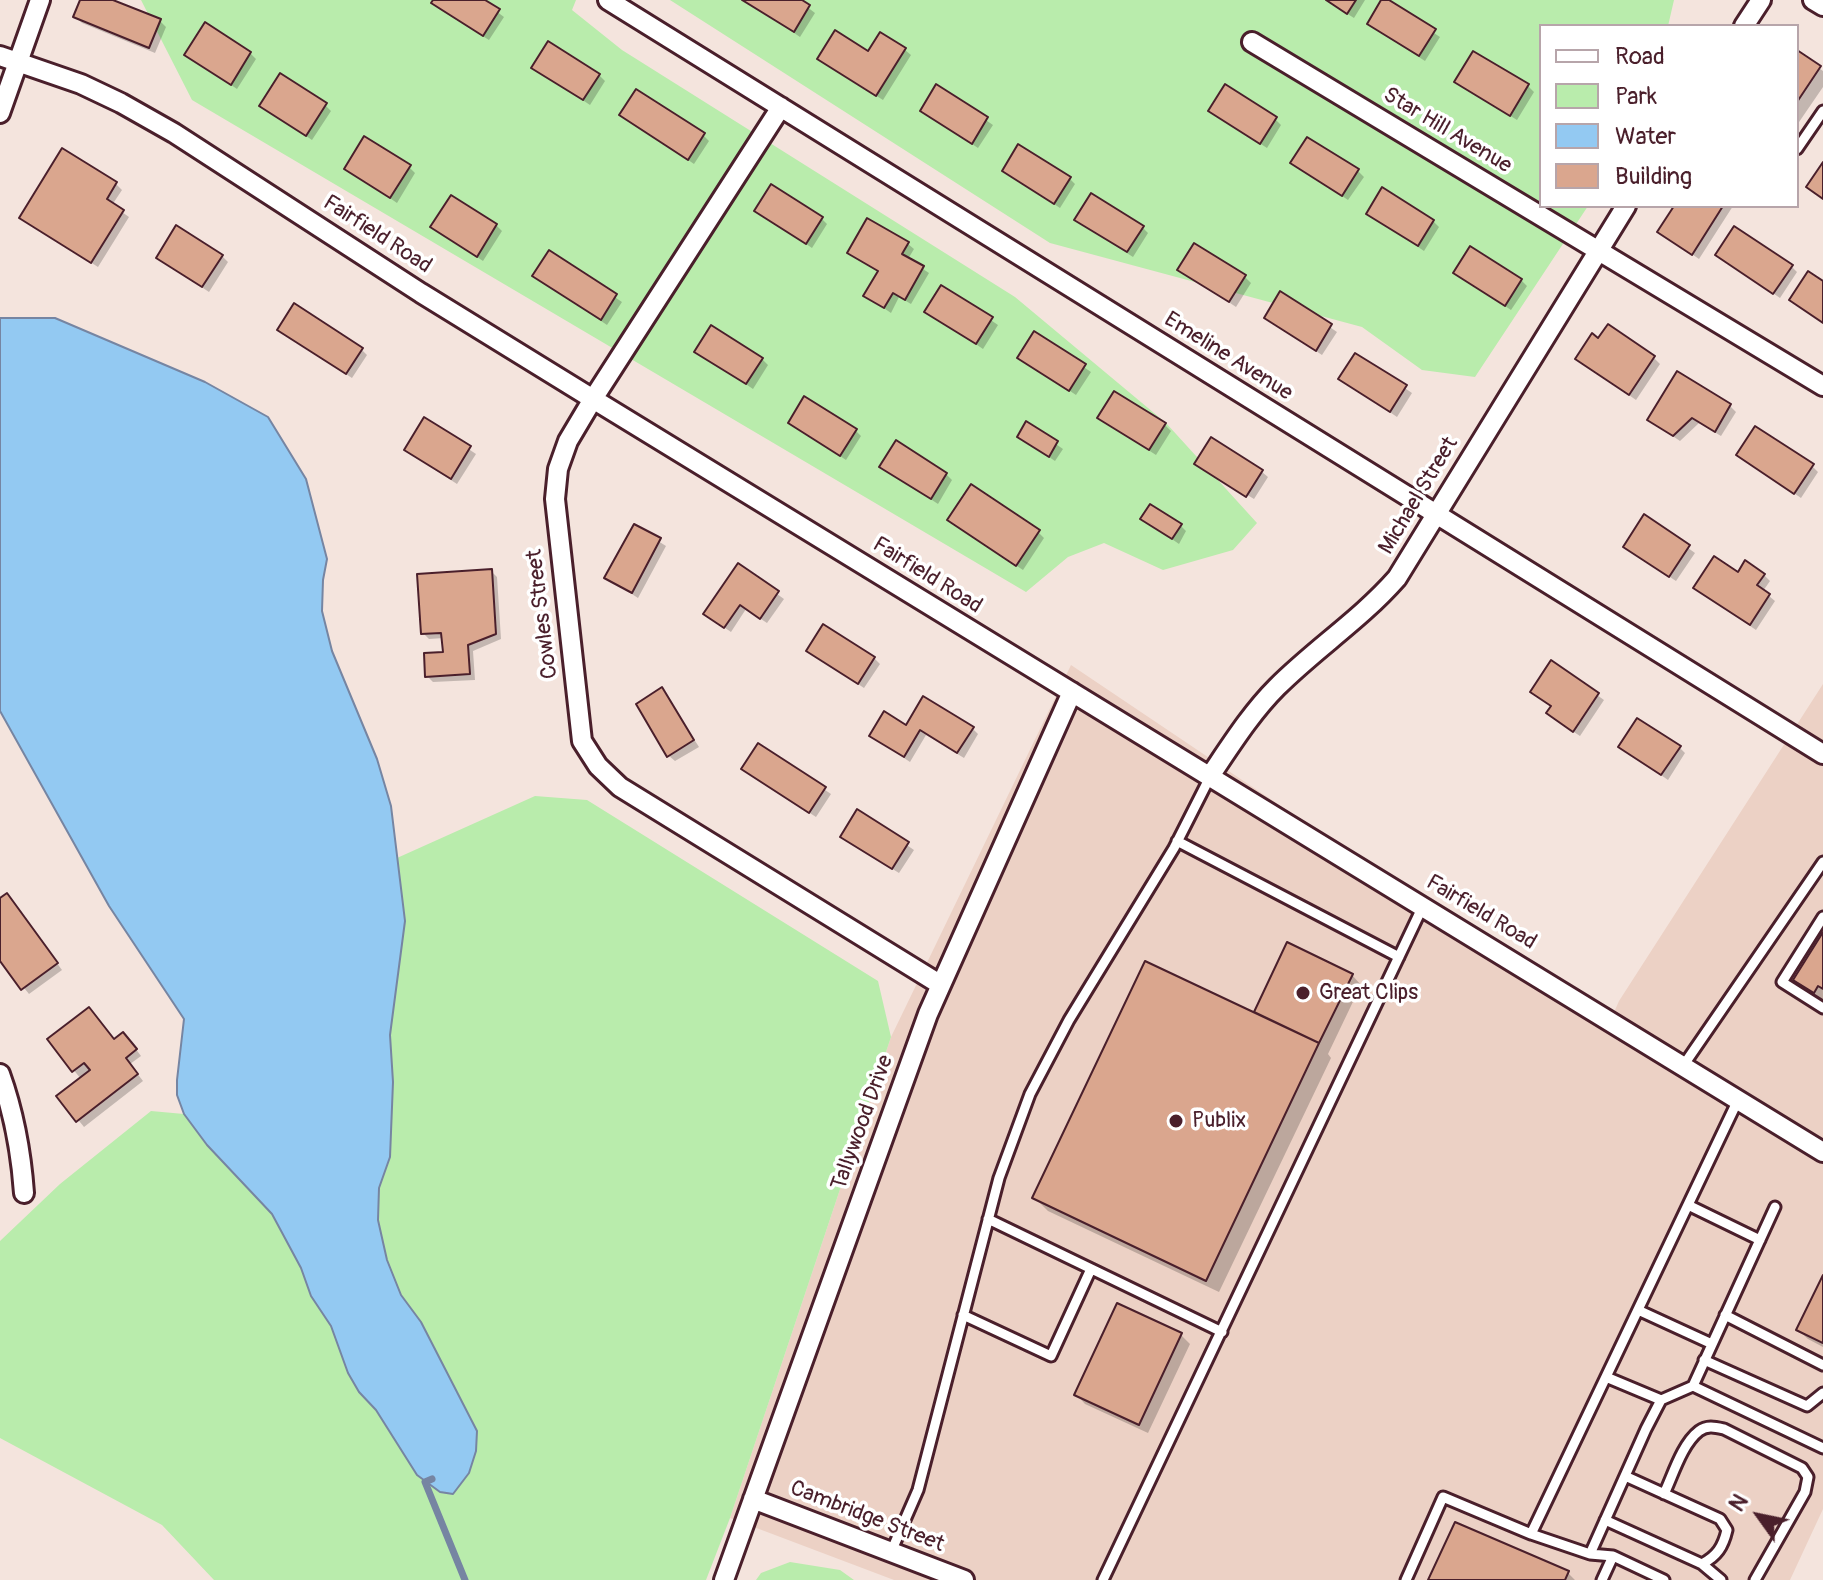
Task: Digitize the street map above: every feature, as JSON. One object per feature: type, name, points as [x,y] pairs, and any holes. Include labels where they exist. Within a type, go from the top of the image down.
[{"type":"street","points":[[0,113],[9,60],[40,0]]},
{"type":"street","name":"Emeline Avenue","points":[[608,0],[1823,754]]},
{"type":"street","points":[[1745,24],[1761,0]]},
{"type":"street","points":[[1813,0],[1823,6]]},
{"type":"street","name":"Star Hill Avenue","points":[[1252,42],[1823,386]]},
{"type":"street","name":"Fairfield Road","points":[[9,60],[81,84],[174,133],[421,293],[593,399],[1738,1100],[1821,1145]]},
{"type":"street","name":"Cowles Street","points":[[781,107],[593,399],[568,441],[558,469],[555,499],[582,741],[598,766],[620,787],[941,985]]},
{"type":"street","name":"Michael Street","points":[[1210,776],[1245,723],[1275,689],[1307,658],[1355,621],[1397,578],[1625,208]]},
{"type":"street","name":"Tallywood Drive","points":[[724,1580],[928,1014],[1072,692]]},
{"type":"street","points":[[0,1074],[20,1148],[24,1193]]},
{"type":"street","name":"Cambridge Street","points":[[753,1499],[964,1580]]},
{"type":"lane","points":[[1799,146],[1823,111]]},
{"type":"lane","points":[[891,1552],[918,1490],[999,1178],[1030,1094],[1069,1020],[1177,841],[1210,776]]},
{"type":"lane","points":[[1177,841],[1399,957]]},
{"type":"lane","points":[[1683,1066],[1823,862]]},
{"type":"lane","points":[[1103,1580],[1423,906]]},
{"type":"lane","points":[[1823,917],[1782,982],[1823,1008]]},
{"type":"lane","points":[[1531,1534],[1738,1100]]},
{"type":"lane","points":[[1688,1205],[1760,1240]]},
{"type":"lane","points":[[1590,1554],[1661,1400],[1693,1386],[1775,1207]]},
{"type":"lane","points":[[988,1219],[1222,1332]]},
{"type":"lane","points":[[963,1315],[1051,1356],[1091,1269]]},
{"type":"lane","points":[[1638,1310],[1712,1344]]},
{"type":"lane","points":[[1725,1315],[1823,1365]]},
{"type":"lane","points":[[1704,1360],[1807,1406],[1823,1393]]},
{"type":"lane","points":[[1606,1377],[1661,1400]]},
{"type":"lane","points":[[1693,1386],[1823,1448]]},
{"type":"lane","points":[[1664,1494],[1689,1444],[1699,1431],[1710,1427],[1724,1429],[1802,1468],[1808,1477],[1805,1492],[1755,1580]]},
{"type":"lane","points":[[1625,1476],[1720,1519],[1727,1530],[1724,1544],[1713,1558],[1702,1564]]},
{"type":"lane","points":[[1406,1580],[1443,1497],[1531,1534],[1590,1554],[1613,1556],[1664,1580]]},
{"type":"lane","points":[[1605,1520],[1702,1564],[1721,1580]]},
{"type":"lane","points":[[1602,1580],[1613,1556]]},
{"type":"shaded area","points":[[1071,665],[1608,1026],[1619,1001],[1823,684],[1823,1509],[1790,1580],[894,1580],[730,1518],[891,1037]]},
{"type":"green space","points":[[141,0],[576,0],[572,10],[622,50],[1015,297],[1166,423],[1257,523],[1233,550],[1163,570],[1104,543],[1068,557],[1026,592],[192,100]]},
{"type":"green space","points":[[670,0],[1674,0],[1668,24],[1539,24],[1539,208],[1587,208],[1475,377],[1422,370],[1362,327],[1050,243]]},
{"type":"green space","points":[[535,796],[587,800],[878,981],[891,1037],[730,1518],[706,1580],[214,1580],[162,1525],[0,1438],[0,1241],[60,1184],[151,1111],[184,1114],[207,1145],[272,1214],[301,1268],[311,1296],[331,1326],[348,1373],[359,1392],[376,1410],[477,1431],[421,1322],[401,1295],[387,1260],[378,1220],[379,1188],[390,1157],[393,1082],[390,1035],[405,921],[397,858]]},
{"type":"green space","points":[[790,1562],[840,1570],[854,1580],[756,1580],[761,1573]]},
{"type":"water","points":[[0,318],[55,318],[205,382],[268,417],[306,479],[327,559],[322,611],[332,651],[377,759],[391,806],[405,921],[390,1035],[393,1082],[390,1157],[379,1188],[378,1220],[387,1260],[401,1295],[421,1322],[477,1431],[476,1451],[469,1473],[453,1494],[440,1492],[417,1475],[376,1410],[359,1392],[348,1373],[331,1326],[311,1296],[301,1268],[272,1214],[207,1145],[184,1114],[177,1095],[177,1080],[184,1019],[109,906],[0,711]]},
{"type":"building","points":[[80,0],[113,0],[161,19],[149,48],[73,17]]},
{"type":"building","points":[[433,0],[485,0],[500,9],[483,36],[431,3]]},
{"type":"building","points":[[742,0],[802,0],[810,5],[794,32]]},
{"type":"building","points":[[1326,0],[1356,0],[1347,14]]},
{"type":"building","points":[[1381,0],[1389,0],[1436,29],[1419,56],[1367,24]]},
{"type":"building","points":[[205,22],[251,52],[231,85],[184,55]]},
{"type":"building","points":[[835,30],[868,51],[880,32],[906,48],[876,96],[817,59]]},
{"type":"building","points":[[548,41],[600,74],[583,100],[531,68]]},
{"type":"building","points":[[1473,51],[1529,84],[1510,116],[1454,82]]},
{"type":"building","points":[[1799,51],[1821,66],[1799,99]]},
{"type":"building","points":[[280,73],[327,103],[306,136],[259,106]]},
{"type":"building","points":[[936,84],[988,117],[972,144],[920,111]]},
{"type":"building","points":[[1225,84],[1277,117],[1260,144],[1208,111]]},
{"type":"building","points":[[636,89],[705,133],[688,160],[619,115]]},
{"type":"building","points":[[364,136],[411,165],[390,198],[344,169]]},
{"type":"building","points":[[1307,137],[1359,169],[1342,196],[1290,163]]},
{"type":"building","points":[[1018,144],[1071,177],[1054,204],[1002,171]]},
{"type":"building","points":[[62,148],[117,182],[107,199],[124,210],[91,263],[19,218]]},
{"type":"building","points":[[1823,162],[1823,199],[1806,187]]},
{"type":"building","points":[[771,184],[823,217],[806,244],[754,211]]},
{"type":"building","points":[[1382,187],[1434,220],[1418,246],[1366,214]]},
{"type":"building","points":[[1091,193],[1144,226],[1127,252],[1074,220]]},
{"type":"building","points":[[451,195],[497,224],[477,257],[430,227]]},
{"type":"building","points":[[1673,208],[1722,208],[1692,255],[1657,232]]},
{"type":"building","points":[[867,218],[909,242],[902,254],[924,266],[905,300],[893,293],[884,308],[863,296],[878,271],[847,253]]},
{"type":"building","points":[[176,225],[223,255],[202,287],[156,258]]},
{"type":"building","points":[[1734,226],[1793,265],[1773,294],[1715,255]]},
{"type":"building","points":[[1194,243],[1246,275],[1229,302],[1177,270]]},
{"type":"building","points":[[1470,246],[1522,279],[1505,306],[1453,273]]},
{"type":"building","points":[[549,250],[617,294],[601,320],[532,276]]},
{"type":"building","points":[[1808,271],[1823,281],[1823,323],[1789,300]]},
{"type":"building","points":[[941,285],[993,317],[976,344],[924,312]]},
{"type":"building","points":[[1280,291],[1332,324],[1316,351],[1264,318]]},
{"type":"building","points":[[294,303],[363,348],[346,374],[277,330]]},
{"type":"building","points":[[1608,324],[1655,356],[1629,395],[1575,359],[1592,333],[1598,338]]},
{"type":"building","points":[[711,325],[763,358],[746,384],[694,352]]},
{"type":"building","points":[[1034,331],[1086,364],[1069,391],[1017,358]]},
{"type":"building","points":[[1355,353],[1407,385],[1390,412],[1338,379]]},
{"type":"building","points":[[1677,371],[1731,404],[1715,432],[1692,418],[1673,436],[1647,420]]},
{"type":"building","points":[[1114,391],[1166,423],[1149,450],[1097,418]]},
{"type":"building","points":[[804,396],[857,429],[840,456],[788,423]]},
{"type":"building","points":[[424,417],[471,446],[451,479],[404,450]]},
{"type":"building","points":[[1026,421],[1058,441],[1049,457],[1017,437]]},
{"type":"building","points":[[1755,426],[1814,464],[1794,494],[1736,455]]},
{"type":"building","points":[[1211,437],[1263,470],[1246,497],[1194,464]]},
{"type":"building","points":[[896,440],[947,473],[931,499],[879,467]]},
{"type":"building","points":[[971,484],[1040,530],[1016,566],[947,520]]},
{"type":"building","points":[[1150,504],[1182,524],[1172,539],[1140,519]]},
{"type":"building","points":[[1644,514],[1690,545],[1669,577],[1623,547]]},
{"type":"building","points":[[634,524],[661,538],[632,593],[604,578]]},
{"type":"building","points":[[1714,556],[1738,572],[1745,560],[1765,574],[1757,585],[1770,594],[1750,625],[1693,588]]},
{"type":"building","points":[[738,563],[779,591],[760,619],[740,605],[724,628],[703,614]]},
{"type":"building","points":[[492,569],[496,634],[468,645],[470,674],[425,677],[424,653],[443,652],[441,633],[421,634],[417,574]]},
{"type":"building","points":[[823,624],[875,657],[858,684],[806,651]]},
{"type":"building","points":[[1551,660],[1599,693],[1573,732],[1546,713],[1551,706],[1530,692]]},
{"type":"building","points":[[662,687],[694,740],[667,757],[636,704]]},
{"type":"building","points":[[923,696],[974,727],[957,753],[920,730],[904,757],[869,736],[884,711],[906,725]]},
{"type":"building","points":[[1637,718],[1681,746],[1661,775],[1618,747]]},
{"type":"building","points":[[758,743],[826,787],[809,813],[741,769]]},
{"type":"building","points":[[857,809],[909,842],[892,869],[840,837]]},
{"type":"building","points":[[7,893],[58,963],[21,990],[0,961],[0,898]]},
{"type":"building","points":[[1823,932],[1823,989],[1818,986],[1814,993],[1793,980]]},
{"type":"building","name":"Great Clips","points":[[1287,942],[1353,974],[1319,1043],[1254,1012]]},
{"type":"building","name":"Publix","points":[[1145,961],[1319,1043],[1206,1281],[1032,1198]]},
{"type":"building","points":[[89,1007],[114,1039],[123,1032],[137,1049],[126,1058],[138,1074],[76,1122],[56,1096],[90,1070],[84,1063],[72,1072],[47,1039]]},
{"type":"building","points":[[1823,1275],[1823,1343],[1796,1330]]},
{"type":"building","points":[[1117,1303],[1182,1333],[1139,1425],[1074,1395]]},
{"type":"building","points":[[1455,1522],[1569,1571],[1565,1580],[1428,1580]]},
{"type":"waterway","points":[[432,1479],[425,1482],[465,1580]]},
{"type":"place","name":"Great Clips","points":[[1303,993]]},
{"type":"place","name":"Publix","points":[[1176,1121]]}]
